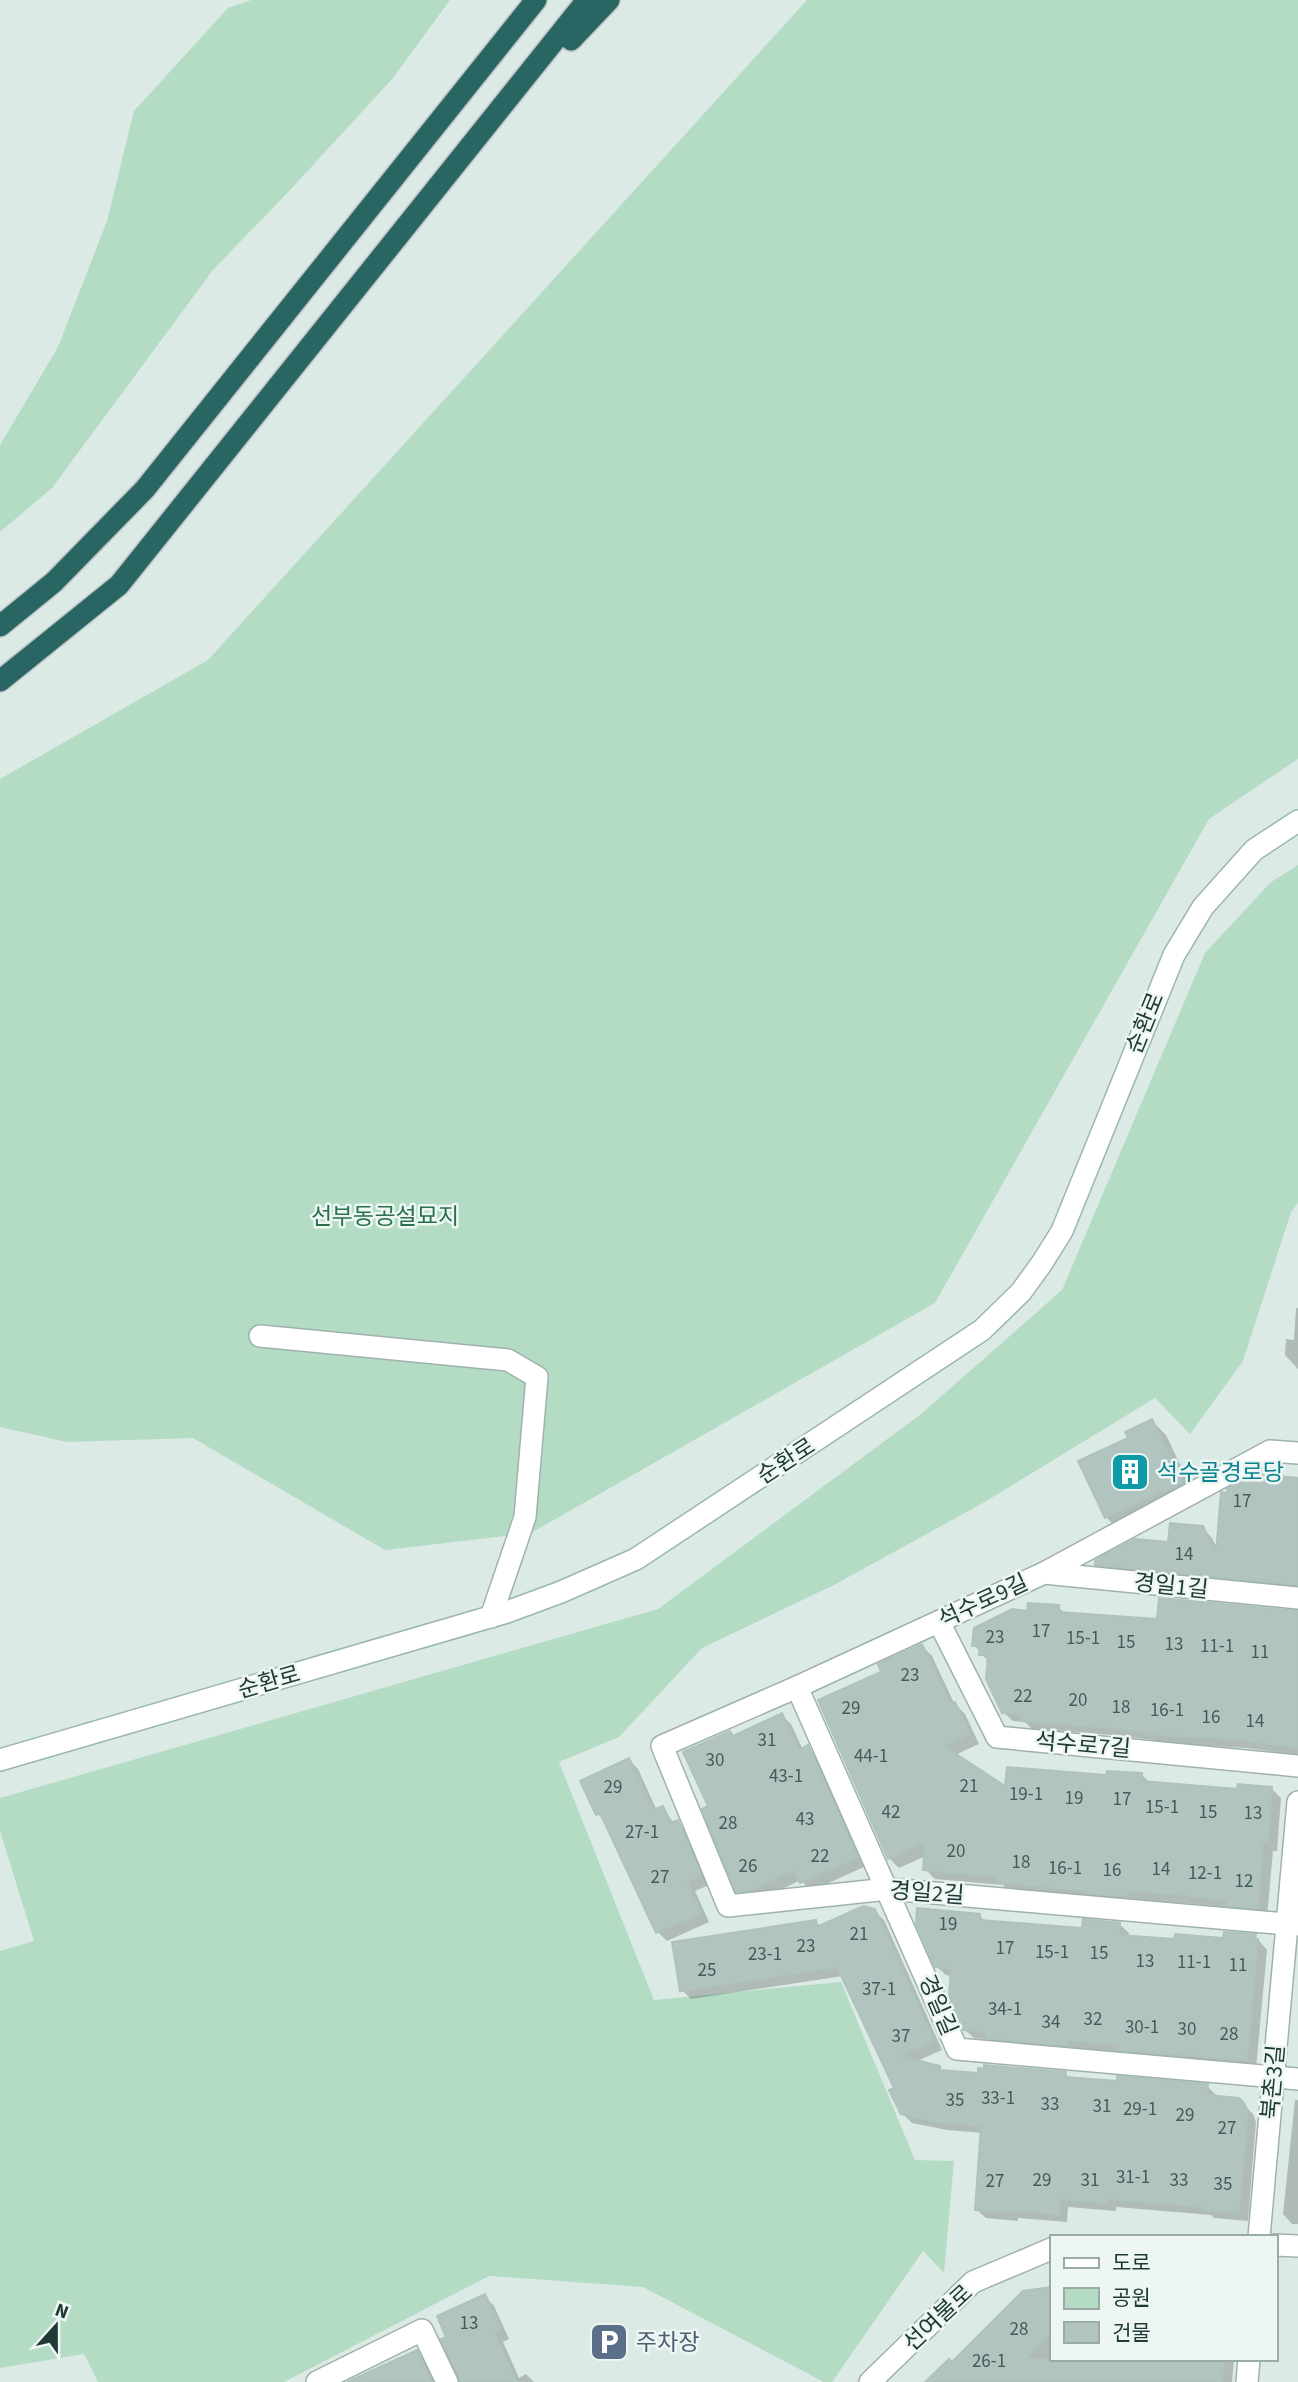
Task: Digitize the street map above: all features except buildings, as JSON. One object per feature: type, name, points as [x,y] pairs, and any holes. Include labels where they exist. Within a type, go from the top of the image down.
[{"type":"highway","points":[[476,75],[521,0]]},
{"type":"highway","points":[[0,626],[54,582],[145,489],[537,0]]},
{"type":"highway","points":[[0,681],[119,585],[587,0]]},
{"type":"highway","points":[[469,149],[609,0]]},
{"type":"street","name":"순환로","points":[[0,1760],[491,1617],[561,1592],[636,1559],[982,1330],[1021,1292],[1062,1231],[1174,955],[1203,907],[1255,850],[1298,821]]},
{"type":"street","points":[[260,1336],[508,1360],[537,1377],[525,1517],[491,1617]]},
{"type":"street","name":"석수로9길","points":[[662,1746],[1044,1573],[1270,1451],[1298,1453]]},
{"type":"street","name":"경일1길","points":[[1044,1573],[1298,1598]]},
{"type":"street","name":"석수로7길","points":[[939,1622],[997,1737],[1298,1766]]},
{"type":"street","name":"경일길","points":[[797,1687],[957,2049],[1298,2080]]},
{"type":"street","name":"경일2길","points":[[662,1746],[728,1906],[888,1889],[1293,1925]]},
{"type":"street","name":"북촌3길","points":[[1259,2235],[1273,2078],[1293,1925],[1298,1802]]},
{"type":"street","points":[[1277,2245],[1298,2246]]},
{"type":"street","name":"선여불로","points":[[870,2382],[973,2282],[1050,2249]]},
{"type":"street","points":[[317,2382],[422,2329],[447,2382]]},
{"type":"street","points":[[1247,2382],[1249,2361]]},
{"type":"green space","points":[[251,0],[450,0],[393,78],[213,270],[52,488],[0,532],[0,445],[58,347],[107,221],[134,111],[228,8]]},
{"type":"green space","name":"선부동공설묘지","points":[[807,0],[1298,0],[1298,759],[1209,819],[935,1303],[531,1533],[385,1550],[193,1438],[67,1442],[0,1427],[0,779],[208,660]]},
{"type":"green space","points":[[1298,865],[1298,1203],[1291,1212],[1243,1361],[1190,1434],[1155,1398],[983,1503],[834,1585],[702,1648],[619,1737],[559,1762],[654,2000],[841,1982],[915,2160],[954,2161],[944,2273],[923,2251],[832,2382],[824,2382],[643,2287],[489,2276],[284,2382],[98,2382],[84,2354],[0,2368],[0,1951],[34,1941],[0,1831],[0,1798],[658,1609],[921,1414],[1062,1290],[1205,953],[1271,882]]},
{"type":"place","name":"석수골경로당","points":[[1130,1472]]},
{"type":"place","name":"주차장","points":[[609,2342]]}]
